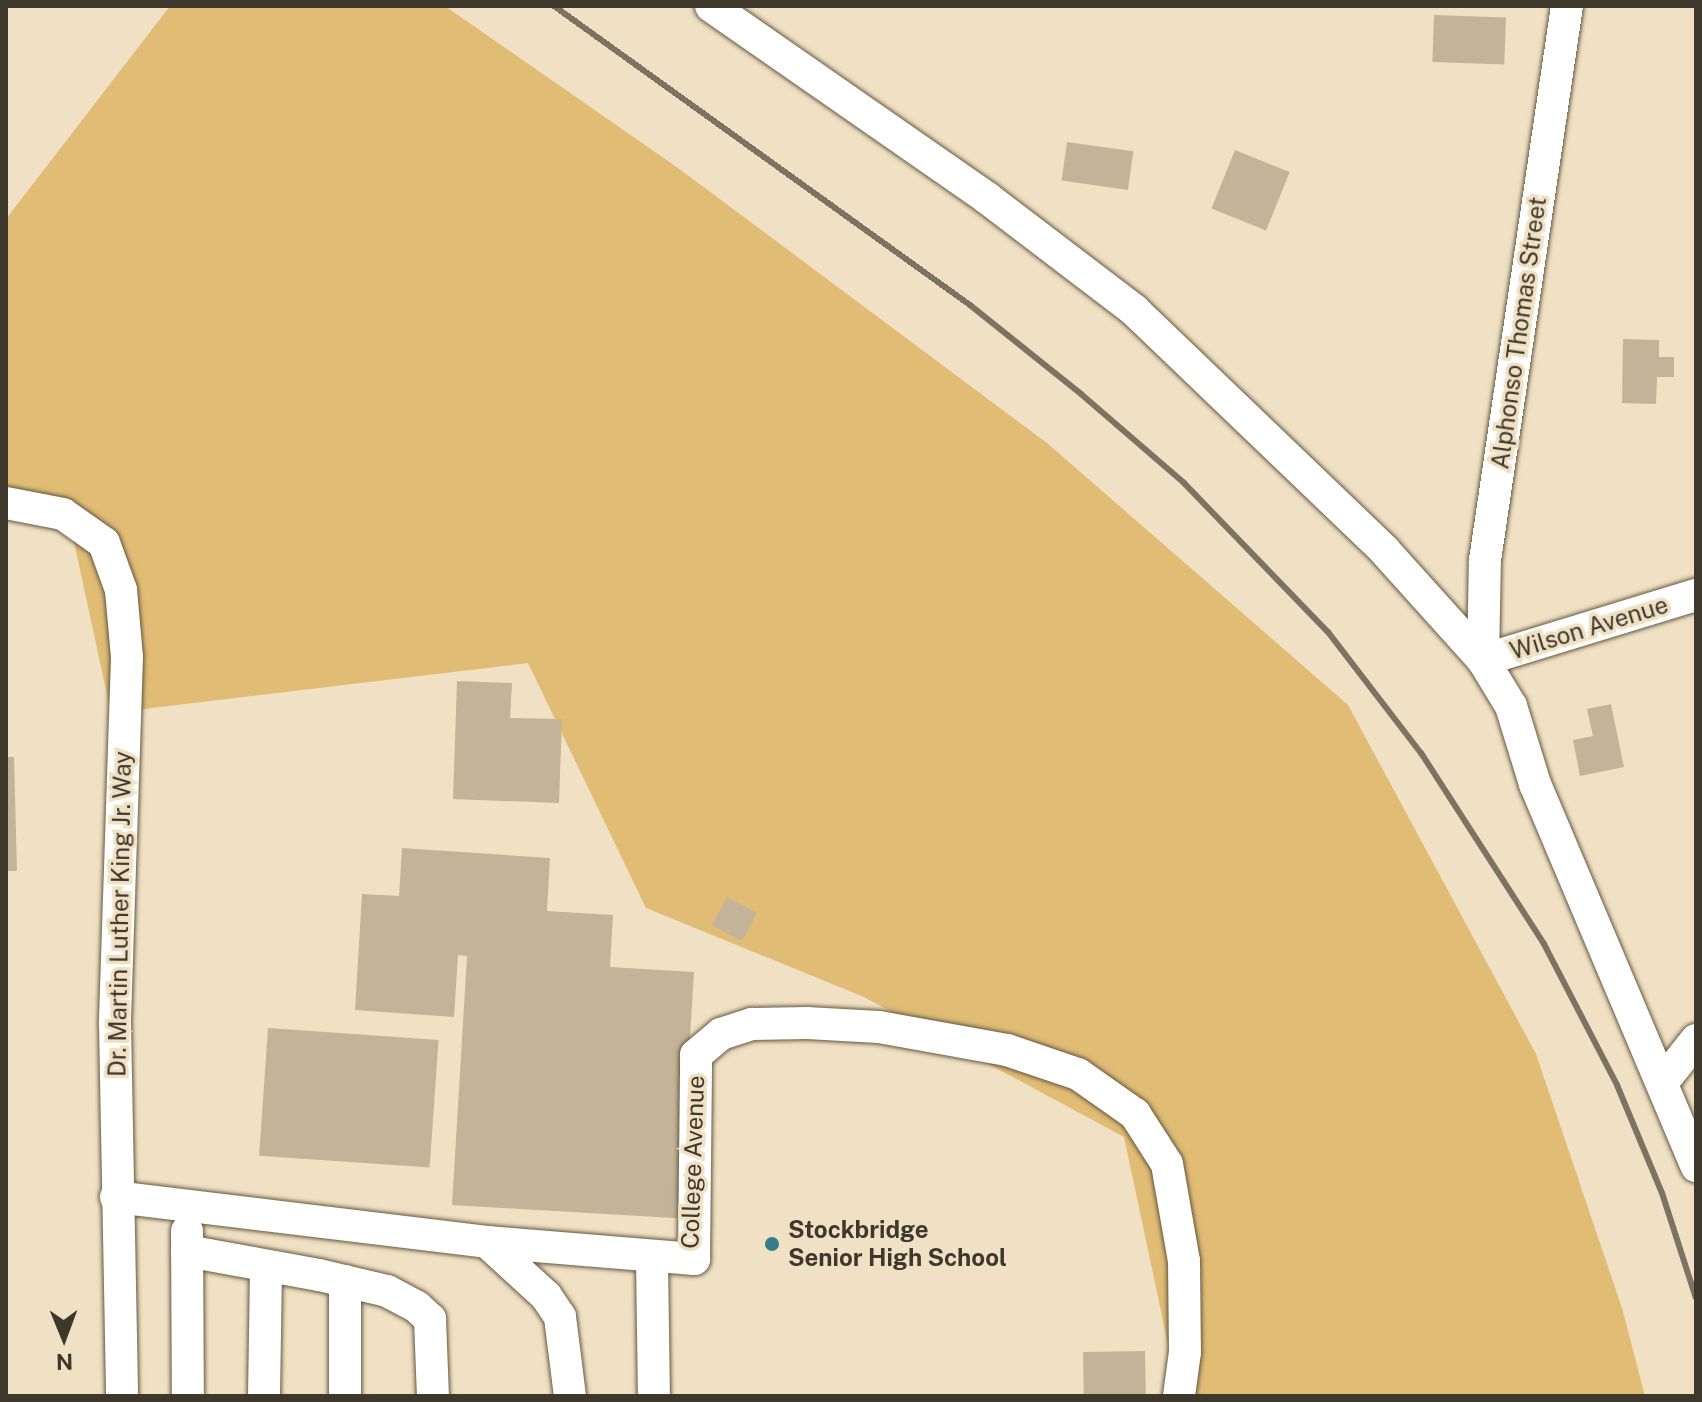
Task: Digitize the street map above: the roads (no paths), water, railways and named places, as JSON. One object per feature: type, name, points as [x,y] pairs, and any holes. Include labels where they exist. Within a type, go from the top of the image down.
[{"type":"street","points":[[711,6],[987,198],[1134,310],[1384,550],[1483,660],[1511,706],[1535,784],[1696,1166]]},
{"type":"street","name":"Alphonso Thomas Street","points":[[1483,660],[1485,560],[1567,6]]},
{"type":"street","name":"Dr. Martin Luther King Jr. Way","points":[[6,503],[63,514],[104,543],[121,590],[127,657],[115,1025],[122,1396]]},
{"type":"street","name":"Wilson Avenue","points":[[1483,660],[1696,595]]},
{"type":"street","name":"College Avenue","points":[[116,1197],[186,1208],[487,1242],[652,1258],[694,1259],[696,1055],[721,1034],[752,1024],[879,1027],[1007,1050],[1078,1074],[1135,1114],[1167,1164],[1184,1261],[1185,1352],[1179,1396]]},
{"type":"street","points":[[1662,1083],[1696,1040]]},
{"type":"street","points":[[186,1208],[188,1396]]},
{"type":"street","points":[[487,1242],[546,1296],[560,1317],[570,1396]]},
{"type":"street","points":[[187,1251],[387,1291],[430,1319],[433,1396]]},
{"type":"street","points":[[652,1258],[654,1396]]},
{"type":"street","points":[[264,1396],[266,1266]]},
{"type":"street","points":[[345,1281],[345,1396]]},
{"type":"railway","points":[[554,6],[970,305],[1081,394],[1184,483],[1328,632],[1421,753],[1544,944],[1617,1085],[1662,1193],[1696,1298]]},
{"type":"place","name":"Stockbridge Senior High School","points":[[772,1244]]}]
